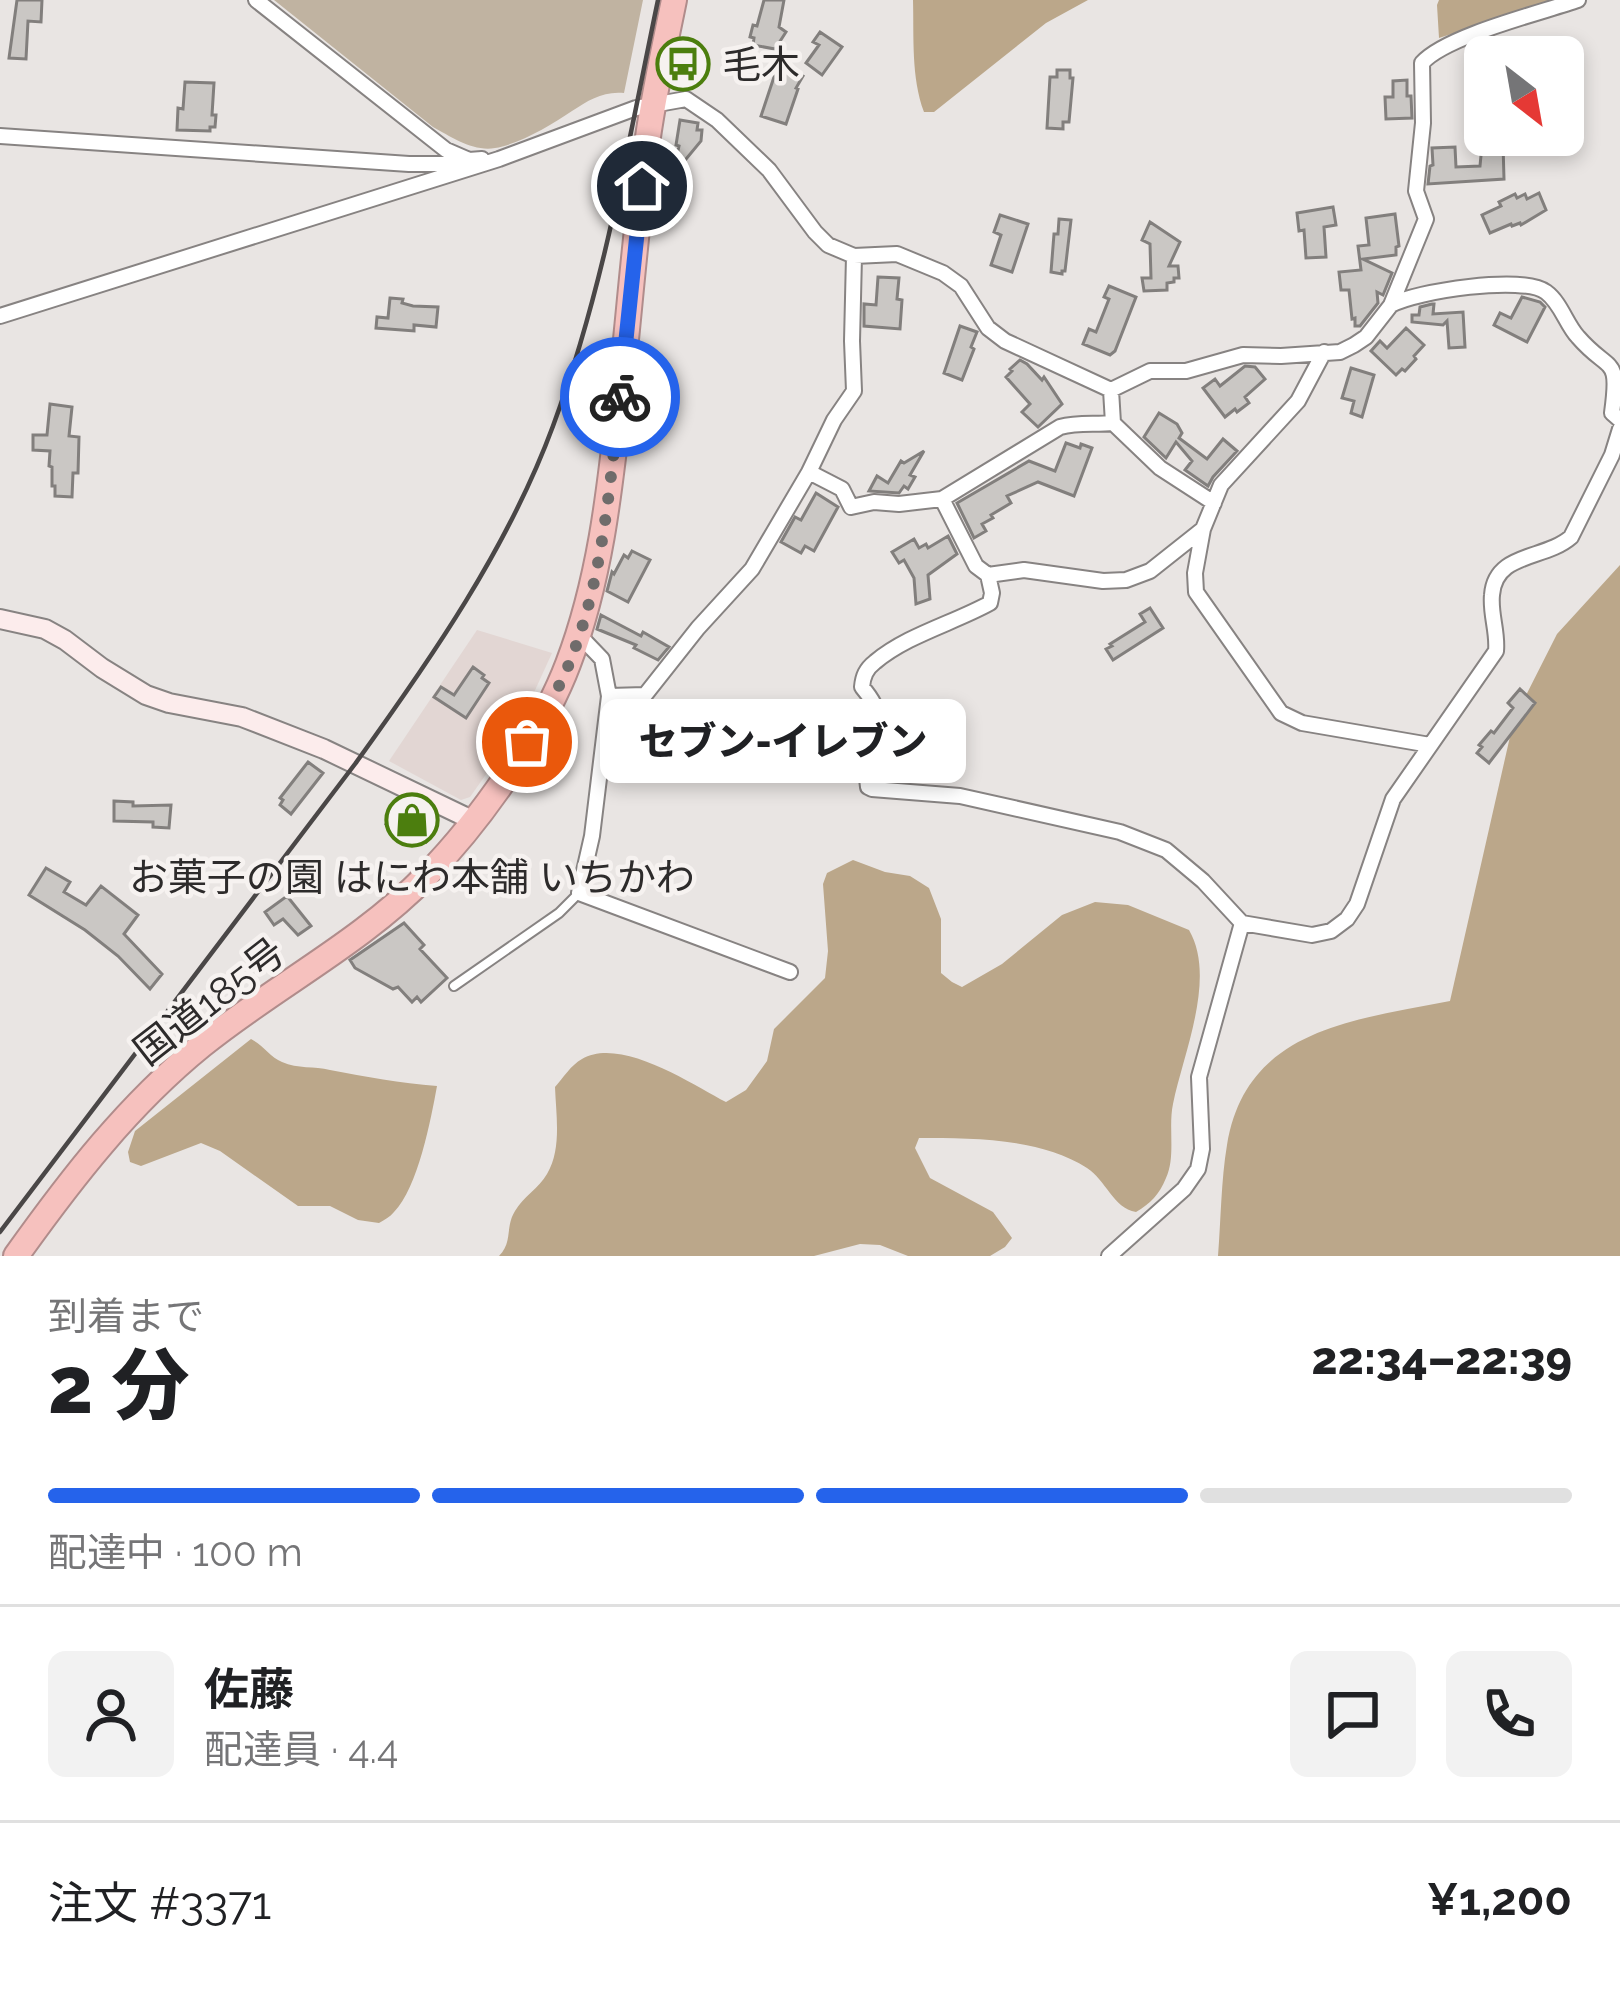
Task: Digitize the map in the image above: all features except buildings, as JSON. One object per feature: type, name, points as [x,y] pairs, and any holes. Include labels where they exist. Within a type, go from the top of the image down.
[{"type":"highway","name":"国道185号","points":[[16,1256],[103,1141],[161,1080],[205,1042],[390,909],[426,876],[474,821],[540,720],[567,668],[595,578],[608,501],[646,149],[674,0]]},
{"type":"street","points":[[256,0],[446,150],[469,160],[499,159]]},
{"type":"street","points":[[1111,390],[1150,371],[1186,371],[1243,355],[1340,352],[1354,345],[1391,305],[1426,219],[1416,191],[1423,123],[1421,62],[1450,43],[1578,0]]},
{"type":"street","points":[[0,316],[499,159],[654,104],[686,99],[717,120],[769,170],[828,245],[854,256],[897,254],[943,273],[961,286],[988,328],[1005,340],[1111,390]]},
{"type":"street","points":[[0,136],[446,164],[463,170]]},
{"type":"street","points":[[610,696],[645,695],[752,569],[854,391],[854,256]]},
{"type":"street","points":[[942,499],[976,566],[988,575],[990,603],[907,643],[865,672],[862,687],[880,719],[866,771],[868,787],[960,796],[1120,832],[1166,850],[1241,923],[1312,935],[1331,931],[1357,904],[1393,800],[1496,652],[1491,603],[1499,572],[1511,562],[1560,547],[1571,537],[1612,455],[1620,425],[1612,413],[1619,381],[1615,368],[1577,337],[1552,296],[1540,287],[1522,283],[1431,292],[1391,305]]},
{"type":"street","points":[[1324,352],[1298,401],[1221,485],[1203,529],[1196,592],[1281,713],[1302,722],[1430,745]]},
{"type":"street","points":[[1111,390],[1113,423],[1160,469],[1214,503]]},
{"type":"street","points":[[809,472],[842,489],[851,507],[942,499],[1060,427],[1113,423]]},
{"type":"street","points":[[988,575],[1024,569],[1126,580],[1150,571],[1203,529]]},
{"type":"street","points":[[0,619],[44,629],[146,695],[242,717],[323,748],[474,821]]},
{"type":"street","points":[[578,634],[602,659],[610,696],[592,836],[579,893],[790,972]]},
{"type":"street","points":[[1109,1256],[1184,1189],[1198,1169],[1202,1149],[1198,1077],[1241,923]]},
{"type":"lane","points":[[454,986],[559,913],[579,893]]},
{"type":"shaded area","points":[[274,0],[643,0],[624,93],[596,97],[525,138],[487,149],[433,127]]},
{"type":"shaded area","points":[[913,0],[1088,0],[1046,23],[934,112],[924,112],[915,71]]},
{"type":"shaded area","points":[[1439,0],[1556,0],[1439,38]]},
{"type":"shaded area","points":[[1620,565],[1620,1256],[1218,1256],[1227,1145],[1238,1106],[1256,1076],[1281,1053],[1310,1036],[1378,1015],[1450,1001],[1514,719],[1557,634]]},
{"type":"shaded area","points":[[477,630],[552,653],[516,732],[470,797],[461,800],[389,761]]},
{"type":"shaded area","points":[[853,860],[910,876],[929,888],[941,919],[941,973],[962,987],[1002,964],[1062,915],[1095,902],[1128,905],[1189,930],[1197,949],[1199,993],[1173,1104],[1169,1170],[1154,1198],[1136,1212],[1128,1209],[1087,1168],[1028,1145],[919,1138],[915,1148],[930,1178],[993,1212],[1012,1238],[1005,1247],[990,1256],[908,1256],[880,1245],[860,1244],[814,1256],[499,1256],[515,1211],[552,1164],[557,1132],[555,1087],[578,1062],[598,1054],[635,1058],[726,1102],[746,1090],[767,1061],[774,1029],[825,978],[823,884],[827,873]]},
{"type":"shaded area","points":[[251,1039],[288,1064],[437,1086],[417,1170],[389,1217],[379,1223],[358,1220],[330,1206],[298,1206],[220,1151],[201,1143],[141,1166],[130,1162],[135,1131]]},
{"type":"railway","points":[[0,1232],[355,764],[439,643],[514,516],[553,426],[587,321],[658,0]]},
{"type":"way so far","points":[[527,742],[567,668],[587,608],[608,501],[620,397]]},
{"type":"place","name":"毛木","points":[[683,64]]},
{"type":"place","name":"セブン-イレブン","points":[[527,742]]},
{"type":"place","name":"お菓子の園 はにわ本舗 いちかわ","points":[[412,820]]},
{"type":"route","points":[[620,397],[642,186]]}]
